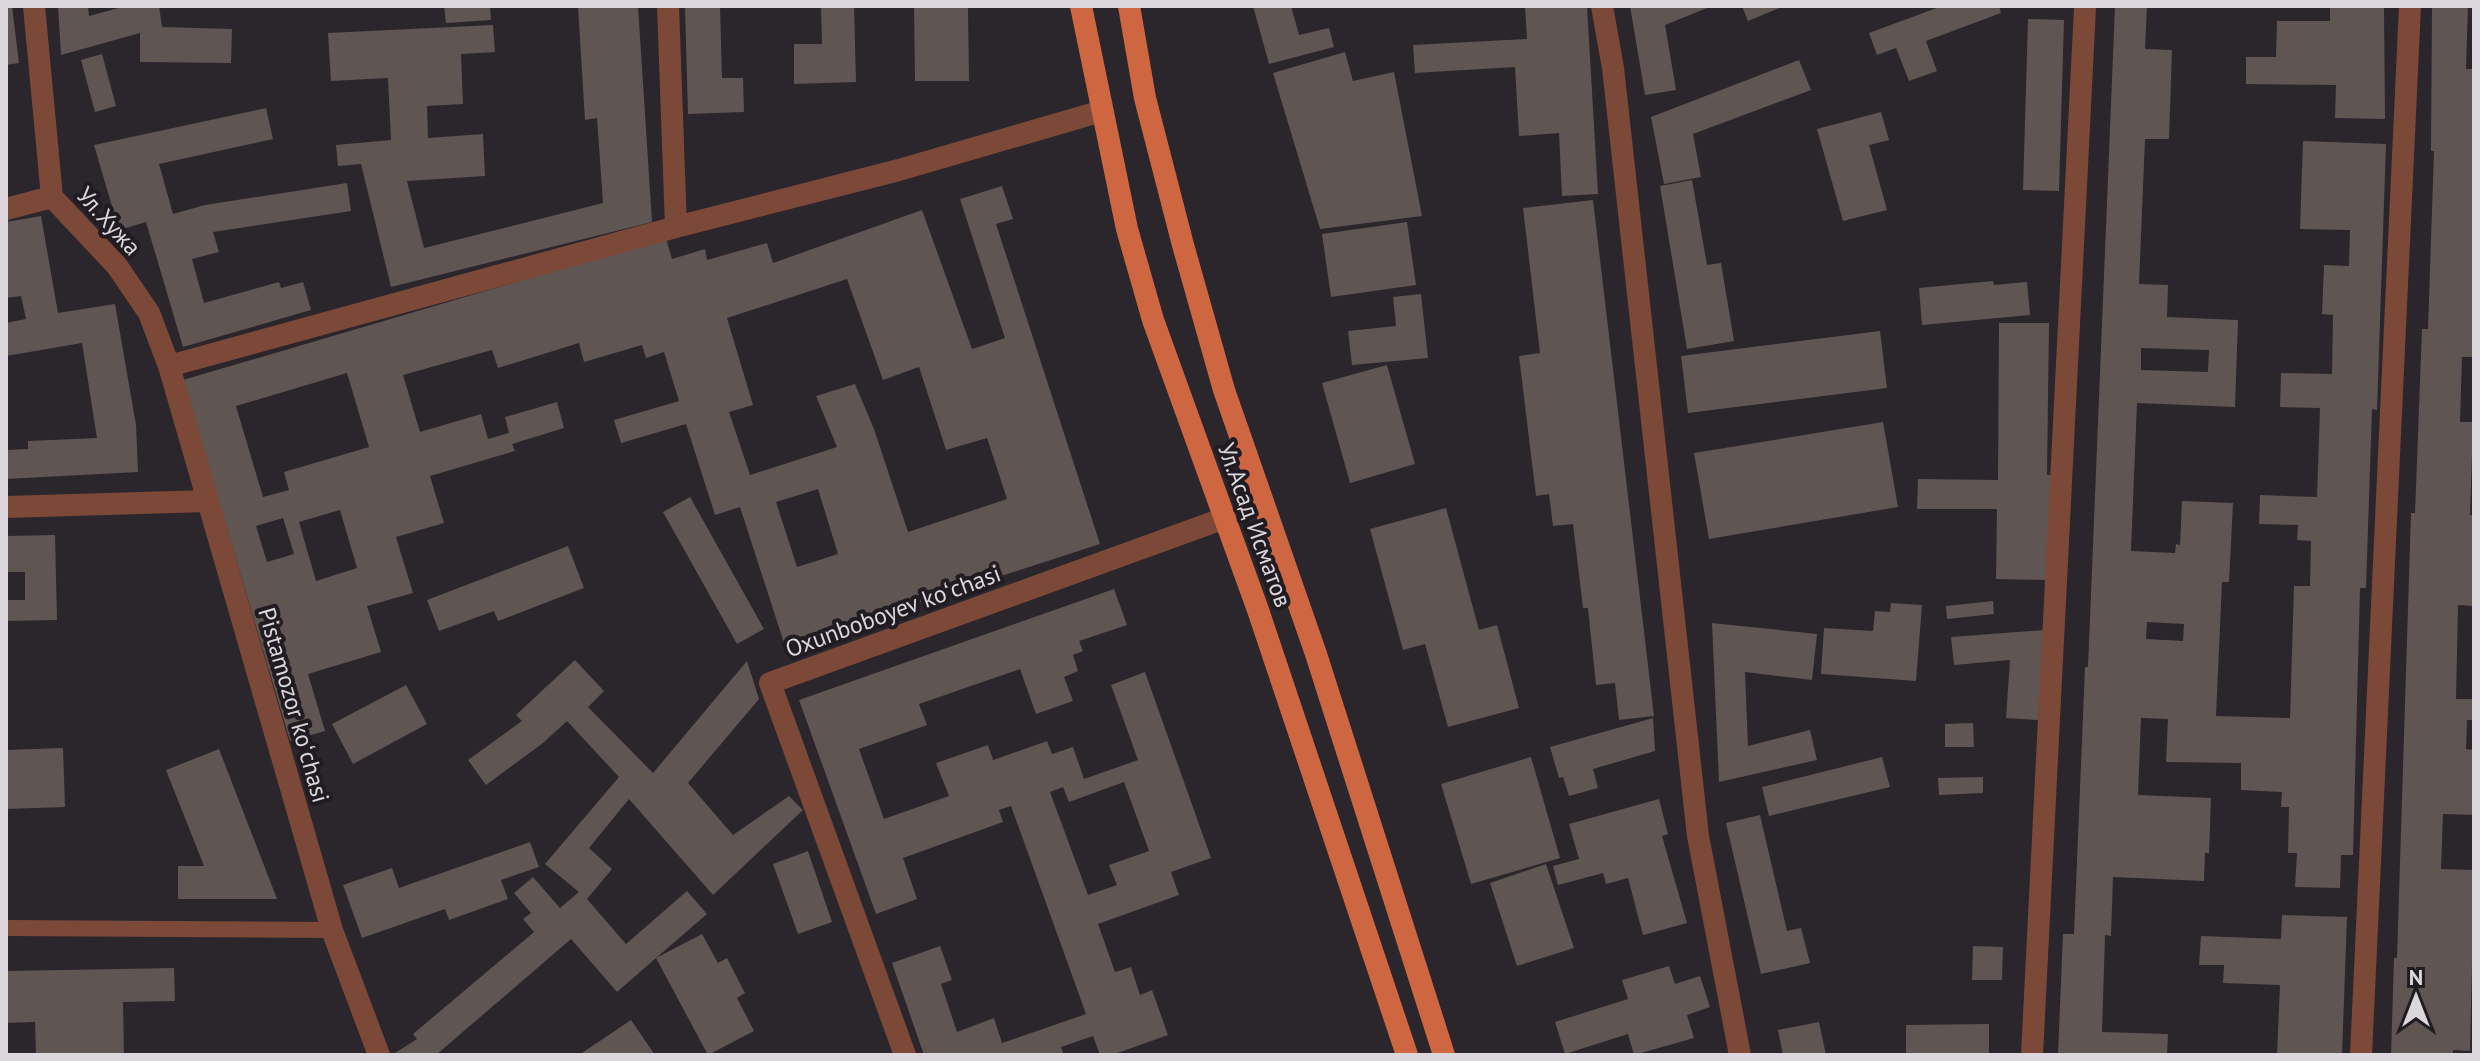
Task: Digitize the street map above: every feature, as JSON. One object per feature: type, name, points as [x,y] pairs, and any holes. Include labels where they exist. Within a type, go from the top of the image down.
[{"type":"main road","name":"Ул.Асад Исматов","points":[[1081,6],[1127,229],[1153,320],[1225,518],[1407,1055]]},
{"type":"main road","name":"Ул.Асад Исматов","points":[[1129,6],[1145,98],[1224,390],[1316,654],[1444,1055]]},
{"type":"street","name":"Ул.Хужа","points":[[34,6],[52,197],[117,266],[149,313],[169,366]]},
{"type":"street","points":[[668,6],[676,227]]},
{"type":"street","points":[[1602,6],[1613,68],[1698,836],[1740,1055]]},
{"type":"street","points":[[2361,1055],[2410,6]]},
{"type":"street","points":[[2032,1055],[2085,8]]},
{"type":"street","points":[[169,366],[676,227],[899,170],[1102,111]]},
{"type":"street","points":[[6,209],[52,197]]},
{"type":"street","name":"Pistamozor koʻchasi","points":[[169,366],[332,930],[379,1055]]},
{"type":"street","points":[[6,507],[207,501]]},
{"type":"street","name":"Oxunboboyev koʻchasi","points":[[905,1055],[770,683],[1225,518]]},
{"type":"lane","points":[[6,928],[332,930]]},
{"type":"building","points":[[6,6],[12,6],[19,63],[6,65]]},
{"type":"building","points":[[58,6],[88,6],[89,16],[126,6],[159,6],[162,27],[232,29],[231,63],[140,62],[140,33],[61,55]]},
{"type":"building","points":[[444,6],[490,6],[491,20],[446,23]]},
{"type":"building","points":[[638,6],[652,222],[391,287],[361,164],[338,166],[336,145],[391,140],[388,78],[331,81],[328,33],[493,25],[495,52],[461,54],[463,104],[427,106],[428,138],[483,134],[485,176],[407,181],[424,248],[603,203],[597,118],[585,120],[578,7]]},
{"type":"building","points":[[685,6],[720,6],[722,78],[743,78],[744,112],[688,114]]},
{"type":"building","points":[[821,6],[854,6],[856,82],[794,84],[794,44],[822,44]]},
{"type":"building","points":[[914,6],[968,6],[969,81],[915,81]]},
{"type":"building","points":[[1253,6],[1291,6],[1299,35],[1329,28],[1334,47],[1269,64]]},
{"type":"building","points":[[1525,6],[1587,6],[1598,194],[1562,196],[1559,133],[1519,136],[1515,67],[1415,73],[1413,45],[1527,39]]},
{"type":"building","points":[[1630,6],[1712,6],[1665,25],[1676,90],[1645,95]]},
{"type":"building","points":[[1742,6],[1784,6],[1748,21]]},
{"type":"building","points":[[1942,6],[1999,6],[2001,13],[1926,41],[1937,71],[1909,81],[1896,48],[1877,55],[1869,33]]},
{"type":"building","points":[[2115,6],[2147,6],[2145,49],[2172,50],[2169,139],[2145,139],[2139,284],[2168,285],[2167,317],[2238,320],[2235,407],[2137,403],[2131,551],[2175,553],[2176,544],[2180,545],[2182,501],[2233,503],[2229,582],[2222,582],[2216,716],[2290,718],[2294,586],[2310,586],[2311,541],[2297,540],[2298,525],[2259,524],[2260,495],[2317,497],[2320,408],[2280,407],[2281,373],[2332,374],[2333,315],[2322,314],[2324,265],[2349,266],[2350,230],[2300,229],[2303,141],[2386,144],[2377,410],[2372,409],[2366,588],[2360,588],[2353,855],[2341,855],[2340,888],[2295,887],[2297,853],[2288,853],[2289,807],[2281,807],[2282,792],[2241,790],[2241,763],[2166,762],[2168,719],[2141,718],[2138,795],[2211,798],[2209,853],[2205,853],[2204,881],[2113,877],[2111,936],[2105,935],[2102,1032],[2168,1034],[2167,1055],[2058,1055],[2063,934],[2074,934],[2085,667],[2088,667]],"holes":[[[2141,348],[2209,350],[2208,372],[2141,370]],[[2147,622],[2184,624],[2183,641],[2146,639]]]},
{"type":"building","points":[[2330,6],[2384,6],[2385,119],[2335,118],[2336,85],[2246,84],[2246,57],[2276,57],[2277,21],[2330,21]]},
{"type":"building","points":[[2432,6],[2468,6],[2466,69],[2474,69],[2474,357],[2462,357],[2460,422],[2473,422],[2470,515],[2474,515],[2474,606],[2458,605],[2456,699],[2474,699],[2474,720],[2467,720],[2466,749],[2474,750],[2474,815],[2443,814],[2441,869],[2474,870],[2470,1051],[2453,1050],[2453,1055],[2391,1055],[2394,958],[2397,958],[2411,513],[2415,513],[2422,329],[2428,329],[2434,151],[2431,151]]},
{"type":"building","points":[[2028,19],[2064,20],[2059,191],[2023,190]]},
{"type":"building","points":[[1345,52],[1353,81],[1394,72],[1422,216],[1320,229],[1273,73]]},
{"type":"building","points":[[102,54],[116,106],[95,112],[81,60]]},
{"type":"building","points":[[1799,60],[1811,90],[1693,134],[1701,177],[1664,184],[1651,117]]},
{"type":"building","points":[[266,108],[273,139],[159,164],[173,214],[205,205],[347,183],[351,211],[213,232],[219,252],[192,259],[204,303],[279,282],[281,288],[303,282],[311,310],[183,347],[146,222],[119,230],[94,145]]},
{"type":"building","points":[[1881,112],[1889,140],[1869,145],[1887,210],[1843,221],[1817,129]]},
{"type":"building","points":[[1692,180],[1707,265],[1721,263],[1734,341],[1687,349],[1660,186]]},
{"type":"building","points":[[1002,186],[1013,219],[996,224],[1100,544],[785,646],[740,507],[715,515],[686,424],[621,443],[614,420],[679,401],[664,352],[646,358],[642,345],[584,362],[579,343],[498,368],[492,350],[403,375],[420,432],[481,414],[488,439],[509,433],[505,417],[557,402],[564,428],[512,444],[515,451],[430,476],[444,523],[396,537],[413,593],[367,606],[381,652],[308,674],[325,731],[290,741],[183,380],[666,238],[672,259],[705,249],[707,260],[767,243],[773,263],[922,210],[972,349],[1005,338],[960,199]],"holes":[[[847,279],[883,380],[919,367],[946,450],[987,438],[1007,499],[908,532],[874,429],[855,384],[816,396],[837,447],[750,475],[729,412],[753,405],[727,318]],[[347,373],[369,447],[284,472],[289,490],[263,497],[236,406]],[[818,489],[838,554],[797,567],[776,502]],[[340,510],[357,568],[316,581],[299,522]],[[283,518],[294,554],[267,562],[256,526]]]},
{"type":"building","points":[[1593,200],[1654,716],[1619,720],[1615,683],[1596,685],[1588,608],[1583,608],[1573,524],[1553,526],[1549,494],[1536,496],[1519,356],[1540,353],[1523,208]]},
{"type":"building","points":[[41,216],[58,313],[115,304],[136,425],[138,472],[6,479],[6,450],[28,449],[28,441],[97,438],[82,343],[6,356],[6,323],[26,319],[21,296],[6,298],[6,222]]},
{"type":"building","points":[[1407,222],[1416,285],[1331,297],[1322,234]]},
{"type":"building","points":[[1993,281],[1994,285],[2027,282],[2030,315],[1922,325],[1919,288]]},
{"type":"building","points":[[1421,294],[1428,358],[1352,365],[1348,331],[1396,326],[1393,297]]},
{"type":"building","points":[[1999,323],[2049,323],[2047,475],[2052,475],[2050,580],[1996,579],[1997,509],[1917,509],[1918,479],[1998,480]]},
{"type":"building","points":[[1880,331],[1887,388],[1688,413],[1681,356]]},
{"type":"building","points":[[1387,365],[1415,464],[1350,483],[1322,383]]},
{"type":"building","points":[[1883,422],[1898,507],[1709,539],[1694,453]]},
{"type":"building","points":[[690,497],[764,629],[737,644],[663,512]]},
{"type":"building","points":[[1446,508],[1479,630],[1497,625],[1519,708],[1448,727],[1425,644],[1403,650],[1370,529]]},
{"type":"building","points":[[55,535],[57,620],[6,621],[6,600],[25,600],[25,572],[6,572],[6,536]]},
{"type":"building","points":[[568,546],[584,588],[498,621],[494,611],[439,631],[427,600]]},
{"type":"building","points":[[1114,589],[1127,625],[1079,641],[1083,651],[1073,655],[1078,671],[1064,677],[1073,701],[1036,714],[1020,669],[919,704],[927,725],[859,749],[884,819],[949,796],[936,763],[988,745],[993,760],[1047,741],[1052,754],[1073,747],[1084,779],[1138,760],[1111,685],[1145,672],[1211,858],[1171,872],[1179,895],[1098,924],[1115,972],[1131,967],[1140,995],[1152,990],[1168,1035],[1112,1055],[1100,1055],[1093,1036],[1061,1047],[1064,1055],[924,1055],[892,963],[940,946],[952,980],[941,984],[957,1032],[994,1018],[1002,1043],[1086,1014],[1011,806],[999,810],[1003,822],[903,858],[917,899],[876,914],[799,700]],"holes":[[[1124,782],[1149,851],[1109,865],[1117,885],[1088,895],[1050,792],[1063,787],[1069,802]]]},
{"type":"building","points":[[1993,601],[1994,614],[1947,619],[1946,606]]},
{"type":"building","points":[[1891,603],[1922,605],[1916,681],[1821,674],[1824,628],[1873,631],[1875,611],[1890,612]]},
{"type":"building","points":[[1712,623],[1817,634],[1812,680],[1745,672],[1748,746],[1810,730],[1817,760],[1719,782]]},
{"type":"building","points":[[2045,630],[2038,720],[2006,718],[2010,660],[1954,665],[1951,637]]},
{"type":"building","points":[[575,660],[604,691],[588,707],[653,773],[747,661],[759,699],[688,783],[733,835],[789,796],[803,810],[713,895],[629,799],[589,848],[612,869],[587,899],[626,944],[687,891],[707,914],[617,992],[571,939],[436,1055],[392,1055],[417,1039],[413,1034],[534,932],[523,919],[531,913],[514,893],[533,877],[560,908],[579,892],[545,864],[619,777],[567,721],[486,785],[468,760],[522,721],[516,715]]},
{"type":"building","points":[[406,685],[427,724],[353,764],[332,724]]},
{"type":"building","points":[[1653,718],[1655,751],[1593,769],[1598,788],[1569,796],[1563,777],[1559,778],[1550,747]]},
{"type":"building","points":[[1973,723],[1974,747],[1945,747],[1945,724]]},
{"type":"building","points":[[63,748],[65,807],[6,809],[6,750]]},
{"type":"building","points":[[219,749],[277,899],[178,899],[178,866],[204,866],[166,770]]},
{"type":"building","points":[[1531,757],[1560,858],[1471,884],[1441,784]]},
{"type":"building","points":[[1882,757],[1890,787],[1769,816],[1762,787]]},
{"type":"building","points":[[1983,777],[1983,793],[1939,795],[1938,778]]},
{"type":"building","points":[[1659,799],[1668,834],[1662,836],[1687,923],[1643,935],[1628,878],[1606,884],[1603,873],[1558,885],[1553,866],[1579,859],[1569,824]]},
{"type":"building","points":[[1760,815],[1787,931],[1801,928],[1810,963],[1761,974],[1726,823]]},
{"type":"building","points":[[530,842],[539,867],[501,880],[508,899],[449,920],[445,909],[362,938],[343,885],[392,868],[399,888]]},
{"type":"building","points":[[808,851],[832,922],[798,934],[773,864]]},
{"type":"building","points":[[1546,864],[1574,948],[1517,966],[1490,883]]},
{"type":"building","points":[[2282,915],[2347,917],[2342,1055],[2277,1055],[2280,985],[2223,983],[2224,965],[2199,965],[2201,936],[2281,939]]},
{"type":"building","points":[[702,934],[718,963],[727,958],[745,993],[737,998],[754,1031],[708,1055],[656,958]]},
{"type":"building","points":[[1973,946],[2003,947],[2002,980],[1972,980]]},
{"type":"building","points":[[1669,966],[1675,984],[1700,976],[1710,1007],[1687,1015],[1694,1038],[1634,1055],[1628,1034],[1565,1054],[1555,1022],[1628,999],[1622,980]]},
{"type":"building","points":[[174,968],[175,1001],[123,1002],[124,1055],[36,1055],[35,1022],[6,1023],[6,971]]},
{"type":"building","points":[[631,1020],[655,1055],[579,1055]]},
{"type":"building","points":[[1819,1022],[1826,1055],[1783,1055],[1778,1030]]},
{"type":"building","points":[[1989,1024],[1989,1055],[1906,1055],[1906,1025]]}]
